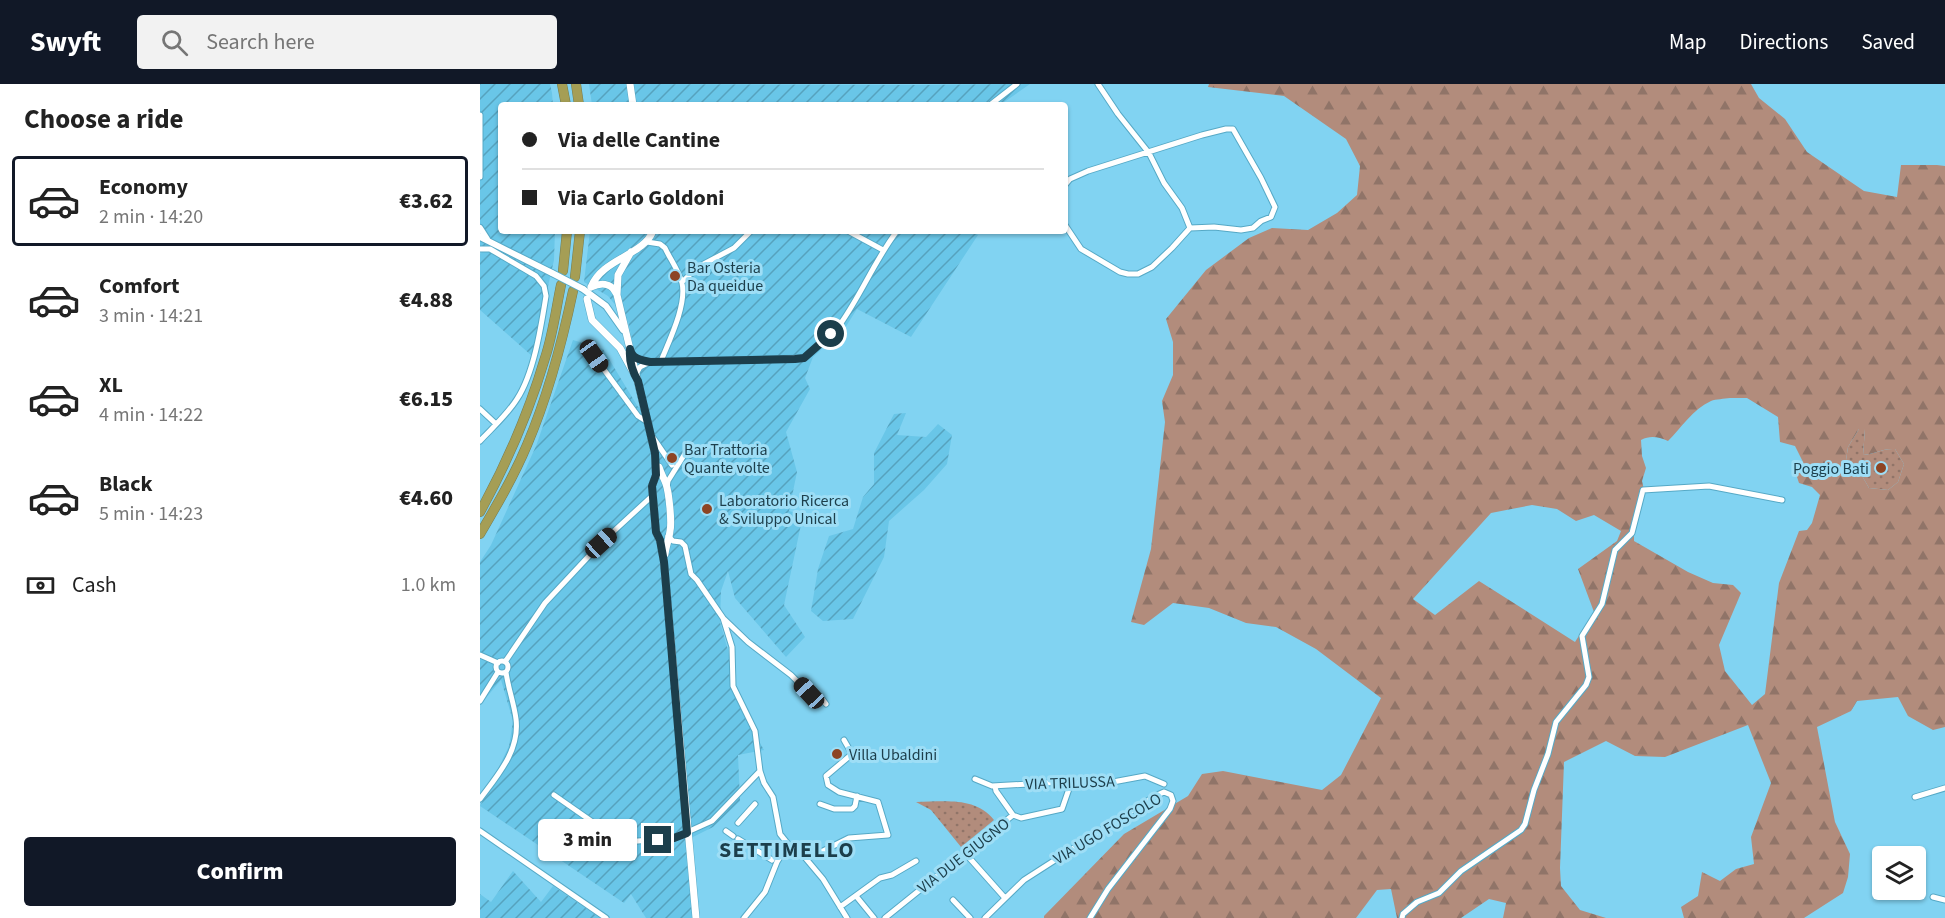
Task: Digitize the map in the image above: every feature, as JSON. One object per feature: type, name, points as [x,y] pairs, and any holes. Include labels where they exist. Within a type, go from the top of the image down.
[{"type":"highway","points":[[562,84],[565,102]]},
{"type":"highway","points":[[576,84],[579,102]]},
{"type":"highway","points":[[563,271],[567,234]]},
{"type":"highway","points":[[576,277],[580,234]]},
{"type":"highway","points":[[480,512],[506,462],[530,404],[546,356],[561,285]]},
{"type":"highway","points":[[480,534],[513,475],[536,425],[556,361],[573,291]]},
{"type":"main road","points":[[630,84],[633,102]]},
{"type":"main road","points":[[587,288],[601,272],[646,242],[651,234]]},
{"type":"main road","points":[[617,295],[618,276],[631,252]]},
{"type":"main road","points":[[587,288],[606,285],[614,289],[617,295],[630,348],[630,357],[656,457],[657,479],[653,495],[654,509],[664,562],[695,916]]},
{"type":"main road","points":[[587,299],[592,320],[620,348],[636,376]]},
{"type":"main road","points":[[657,479],[666,483],[667,492],[670,532],[664,562]]},
{"type":"main road","points":[[657,534],[662,538],[668,536]]},
{"type":"street","points":[[994,102],[1017,84]]},
{"type":"street","points":[[1098,84],[1149,153],[1164,183],[1182,208],[1190,228]]},
{"type":"street","points":[[480,115],[480,177]]},
{"type":"street","points":[[1068,181],[1088,171],[1146,152],[1149,153],[1202,135],[1233,129],[1275,207],[1271,217],[1261,221],[1253,228],[1241,230],[1214,226],[1190,228],[1152,267],[1137,274],[1120,272],[1081,249],[1068,230]]},
{"type":"street","points":[[480,228],[487,240]]},
{"type":"street","points":[[682,282],[698,267],[734,248],[748,234]]},
{"type":"street","points":[[854,234],[883,250]]},
{"type":"street","points":[[480,237],[587,288],[611,311],[622,327],[637,359],[650,362],[712,362],[804,358],[840,325],[883,250],[895,234]]},
{"type":"street","points":[[646,242],[660,244],[665,248],[682,282],[681,306],[661,362]]},
{"type":"street","points":[[480,249],[490,249],[536,276],[544,285],[546,296],[526,381],[517,399],[480,441]]},
{"type":"street","points":[[594,356],[638,416],[649,423]]},
{"type":"street","points":[[636,376],[640,367],[650,362]]},
{"type":"street","points":[[480,409],[496,424]]},
{"type":"street","points":[[651,434],[672,465]]},
{"type":"street","points":[[667,492],[668,481],[690,449]]},
{"type":"street","points":[[656,457],[672,465],[679,465]]},
{"type":"street","points":[[657,479],[679,465]]},
{"type":"street","points":[[1402,918],[1403,914],[1418,902],[1439,893],[1461,871],[1521,830],[1525,824],[1556,722],[1586,686],[1589,676],[1582,636],[1602,604],[1616,550],[1632,533],[1643,490],[1709,486],[1782,500]]},
{"type":"street","points":[[480,655],[498,663],[505,662],[545,603],[601,543],[653,495]]},
{"type":"street","points":[[643,506],[654,509]]},
{"type":"street","points":[[668,536],[685,546],[691,574],[723,618],[809,693],[826,704]]},
{"type":"street","points":[[666,554],[675,541]]},
{"type":"street","points":[[723,618],[732,647],[733,686],[755,731],[760,771],[773,797],[780,834],[788,844],[806,858],[823,879],[847,918]]},
{"type":"street","points":[[480,799],[506,764],[516,737],[516,719],[506,672],[508,666],[505,662]]},
{"type":"street","points":[[480,701],[498,672],[496,668],[498,663]]},
{"type":"street","points":[[498,672],[506,672]]},
{"type":"street","points":[[806,858],[849,838],[888,835],[878,802],[832,789],[827,782],[826,776],[852,754],[844,740]]},
{"type":"street","points":[[554,795],[607,832],[626,842],[674,838],[712,821],[760,771]]},
{"type":"street","name":"VIA TRILUSSA","points":[[975,779],[995,786],[1102,784],[1145,776],[1164,784]]},
{"type":"street","name":"VIA DUE GIUGNO","points":[[995,786],[1013,815],[1021,818],[1062,809],[1071,783]]},
{"type":"street","points":[[1916,797],[1945,788]]},
{"type":"street","name":"VIA UGO FOSCOLO","points":[[985,918],[1038,871],[1155,796],[1164,792],[1171,795],[1173,801],[1170,809],[1108,889],[1090,918]]},
{"type":"street","points":[[820,804],[834,809],[852,809],[857,796]]},
{"type":"street","points":[[736,824],[755,804]]},
{"type":"street","name":"VIA DUE GIUGNO","points":[[885,918],[1013,815]]},
{"type":"street","points":[[480,831],[606,918]]},
{"type":"street","points":[[726,831],[774,862]]},
{"type":"street","points":[[744,918],[765,892],[774,862],[788,844]]},
{"type":"street","points":[[965,853],[1005,898]]},
{"type":"street","points":[[840,907],[880,878],[892,875],[915,861]]},
{"type":"street","points":[[856,896],[874,918]]},
{"type":"street","points":[[1933,897],[1945,900]]},
{"type":"street","points":[[953,900],[970,918]]},
{"type":"shaded area","points":[[480,84],[550,84],[553,102],[498,102],[498,234],[555,234],[554,260],[532,356],[480,310],[480,254],[484,249],[480,246]]},
{"type":"shaded area","points":[[589,84],[1030,84],[1004,102],[592,102]]},
{"type":"shaded area","points":[[590,234],[978,235],[911,337],[857,309],[845,328],[813,357],[805,378],[810,389],[786,432],[797,472],[789,511],[803,515],[784,605],[805,637],[786,657],[735,598],[728,571],[721,591],[720,622],[728,650],[738,704],[764,750],[738,755],[740,801],[713,827],[691,838],[699,918],[646,918],[631,894],[624,903],[480,806],[509,746],[513,721],[501,680],[480,705],[480,562],[491,545],[536,446],[573,340],[603,349],[638,407],[646,406],[628,321],[608,296],[584,282]]},
{"type":"shaded area","points":[[906,413],[897,435],[926,437],[938,424],[952,435],[947,464],[924,490],[889,521],[884,557],[853,619],[823,621],[811,611],[818,569],[829,536],[853,529],[863,497],[874,484],[874,453],[894,414]]},
{"type":"shaded area","points":[[513,871],[541,902],[553,886],[600,918],[480,918],[480,894],[491,902]]},
{"type":"green space","points":[[1209,84],[1751,84],[1759,98],[1785,119],[1807,152],[1864,191],[1897,197],[1901,165],[1945,166],[1945,727],[1933,730],[1908,716],[1898,697],[1857,701],[1851,711],[1817,727],[1835,822],[1850,854],[1848,877],[1843,893],[1804,918],[1684,918],[1681,907],[1698,896],[1702,872],[1720,881],[1736,869],[1754,864],[1751,837],[1771,783],[1748,725],[1665,757],[1635,756],[1606,741],[1564,762],[1561,886],[1580,910],[1606,918],[1503,918],[1506,903],[1489,899],[1461,918],[1397,918],[1391,889],[1377,890],[1356,918],[1044,918],[1124,834],[1188,796],[1202,774],[1223,771],[1322,790],[1341,775],[1381,698],[1316,649],[1276,627],[1246,623],[1209,608],[1173,603],[1144,625],[1131,622],[1151,549],[1165,422],[1162,401],[1173,375],[1173,342],[1166,319],[1206,270],[1249,238],[1272,228],[1308,230],[1337,213],[1357,195],[1360,166],[1346,139],[1284,96],[1208,87]],"holes":[[[1747,398],[1778,417],[1780,442],[1795,446],[1803,462],[1796,474],[1799,483],[1812,487],[1820,495],[1812,523],[1807,530],[1799,531],[1779,583],[1765,694],[1752,705],[1725,671],[1719,645],[1741,593],[1733,585],[1713,583],[1688,572],[1634,541],[1634,517],[1645,494],[1642,481],[1646,468],[1642,456],[1641,440],[1654,437],[1668,441],[1705,404],[1713,400]],[[1859,429],[1865,429],[1863,455],[1895,449],[1904,464],[1898,482],[1888,490],[1869,488],[1861,474],[1845,467],[1848,447]],[[1532,505],[1557,509],[1576,521],[1594,515],[1621,531],[1617,541],[1578,569],[1594,612],[1575,642],[1479,581],[1435,615],[1413,599],[1491,513]]]},
{"type":"green space","points":[[1859,429],[1865,429],[1863,455],[1895,449],[1904,464],[1898,482],[1888,490],[1869,488],[1861,474],[1845,467],[1848,447]]},
{"type":"green space","points":[[948,801],[968,804],[978,807],[994,820],[961,847],[931,810],[916,802]]},
{"type":"place","name":"Bar Osteria Da queidue","points":[[675,276]]},
{"type":"place","name":"Bar Trattoria Quante volte","points":[[672,458]]},
{"type":"place","name":"Poggio Bati","points":[[1881,468]]},
{"type":"place","name":"Laboratorio Ricerca & Sviluppo Unical","points":[[707,509]]},
{"type":"place","name":"Villa Ubaldini","points":[[837,754]]},
{"type":"district","name":"SETTIMELLO","points":[[787,849]]},
{"type":"route","points":[[658,840],[674,838],[687,833],[664,562],[660,540],[656,532],[652,486],[656,475],[655,456],[638,381],[633,373],[630,349],[637,359],[650,362],[795,359],[804,358],[831,334]]}]
